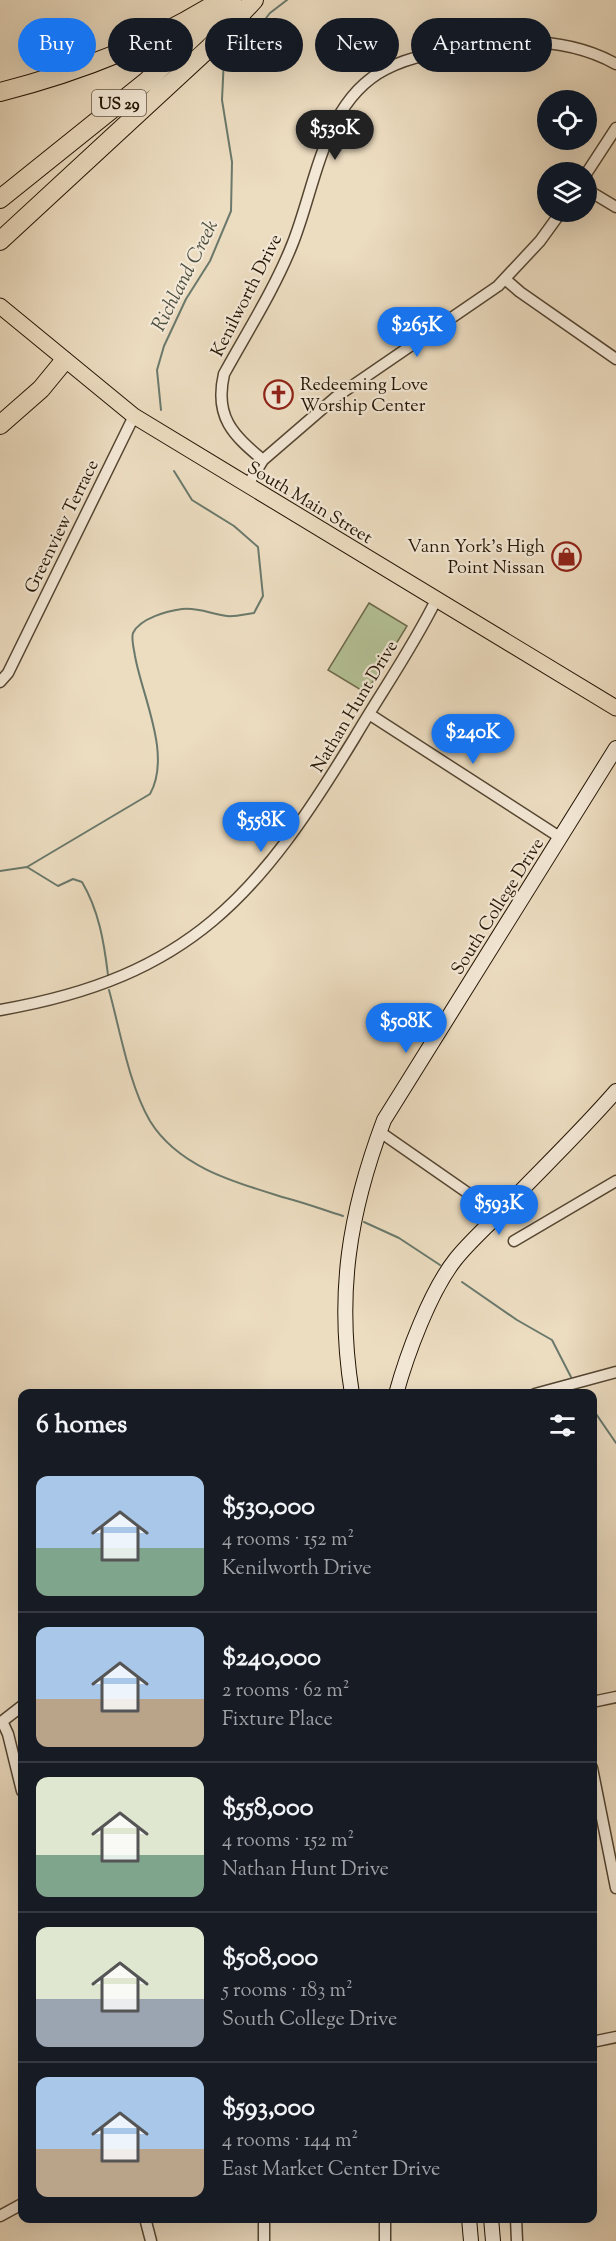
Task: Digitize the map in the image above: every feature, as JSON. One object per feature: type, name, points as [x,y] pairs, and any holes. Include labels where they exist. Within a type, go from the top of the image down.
[{"type":"highway","points":[[0,92],[97,63],[167,33],[221,0]]},
{"type":"highway","name":"US 29","points":[[0,199],[147,81],[232,0]]},
{"type":"highway","name":"US 29","points":[[0,241],[210,47],[254,0]]},
{"type":"highway","points":[[0,425],[41,389],[64,361]]},
{"type":"main road","name":"South Main Street","points":[[0,306],[64,361],[134,416],[616,708]]},
{"type":"main road","name":"South College Drive","points":[[351,1389],[343,1316],[349,1245],[362,1184],[380,1132],[394,1104],[616,748]]},
{"type":"main road","points":[[397,1389],[404,1366],[454,1260],[579,1134],[616,1091]]},
{"type":"main road","points":[[470,2223],[471,2241]]},
{"type":"main road","points":[[491,2223],[493,2241]]},
{"type":"street","name":"Kenilworth Drive","points":[[263,460],[239,438],[224,418],[221,387],[224,374],[283,267],[324,147],[333,126],[356,93],[370,78],[406,60],[489,44],[541,41],[596,55],[616,64]]},
{"type":"street","points":[[594,162],[616,128]]},
{"type":"street","points":[[597,196],[616,207]]},
{"type":"street","points":[[247,486],[263,460],[336,397],[470,306],[505,279],[540,241],[554,222]]},
{"type":"street","points":[[505,279],[616,359]]},
{"type":"street","name":"Greenview Terrace","points":[[0,682],[8,673],[134,416]]},
{"type":"street","name":"Nathan Hunt Drive","points":[[0,1010],[63,997],[146,967],[201,931],[248,890],[296,831],[436,600]]},
{"type":"street","points":[[369,714],[561,838]]},
{"type":"street","points":[[380,1132],[498,1214]]},
{"type":"street","points":[[514,1241],[616,1181]]},
{"type":"street","points":[[554,1389],[616,1372]]},
{"type":"street","points":[[597,1701],[616,1697]]},
{"type":"street","points":[[18,1709],[1,1722],[8,1734],[18,1775]]},
{"type":"street","points":[[597,1793],[616,1888]]},
{"type":"street","points":[[597,2041],[616,2037]]},
{"type":"street","points":[[0,2216],[18,2206]]},
{"type":"street","points":[[146,2223],[151,2241]]},
{"type":"street","points":[[264,2223],[264,2241]]},
{"type":"street","points":[[385,2241],[386,2223]]},
{"type":"street","points":[[516,2223],[517,2241]]},
{"type":"green space","points":[[369,603],[407,626],[366,693],[328,670]]},
{"type":"waterway","name":"Richland Creek","points":[[161,410],[157,370],[164,346],[186,299],[210,261],[231,211],[232,162],[222,100],[224,58],[256,31],[270,13],[287,0]]},
{"type":"waterway","name":"Richland Creek","points":[[0,871],[27,867],[150,794],[156,779],[157,744],[133,647],[132,635],[137,628],[155,616],[182,609],[230,616],[254,613],[263,596],[258,547],[234,526],[192,500],[174,471]]},
{"type":"waterway","points":[[27,867],[58,886],[73,879],[82,882],[93,904],[100,927],[108,975]]},
{"type":"waterway","points":[[109,990],[136,1091],[150,1121],[162,1137],[177,1151],[210,1172],[343,1216]]},
{"type":"waterway","points":[[364,1222],[399,1238],[440,1265]]},
{"type":"waterway","points":[[462,1282],[517,1320],[552,1340],[571,1377]]},
{"type":"waterway","points":[[597,1415],[616,1443]]},
{"type":"place","name":"Redeeming Love Worship Center","points":[[279,394]]},
{"type":"place","name":"Vann York's High Point Nissan","points":[[566,556]]}]
